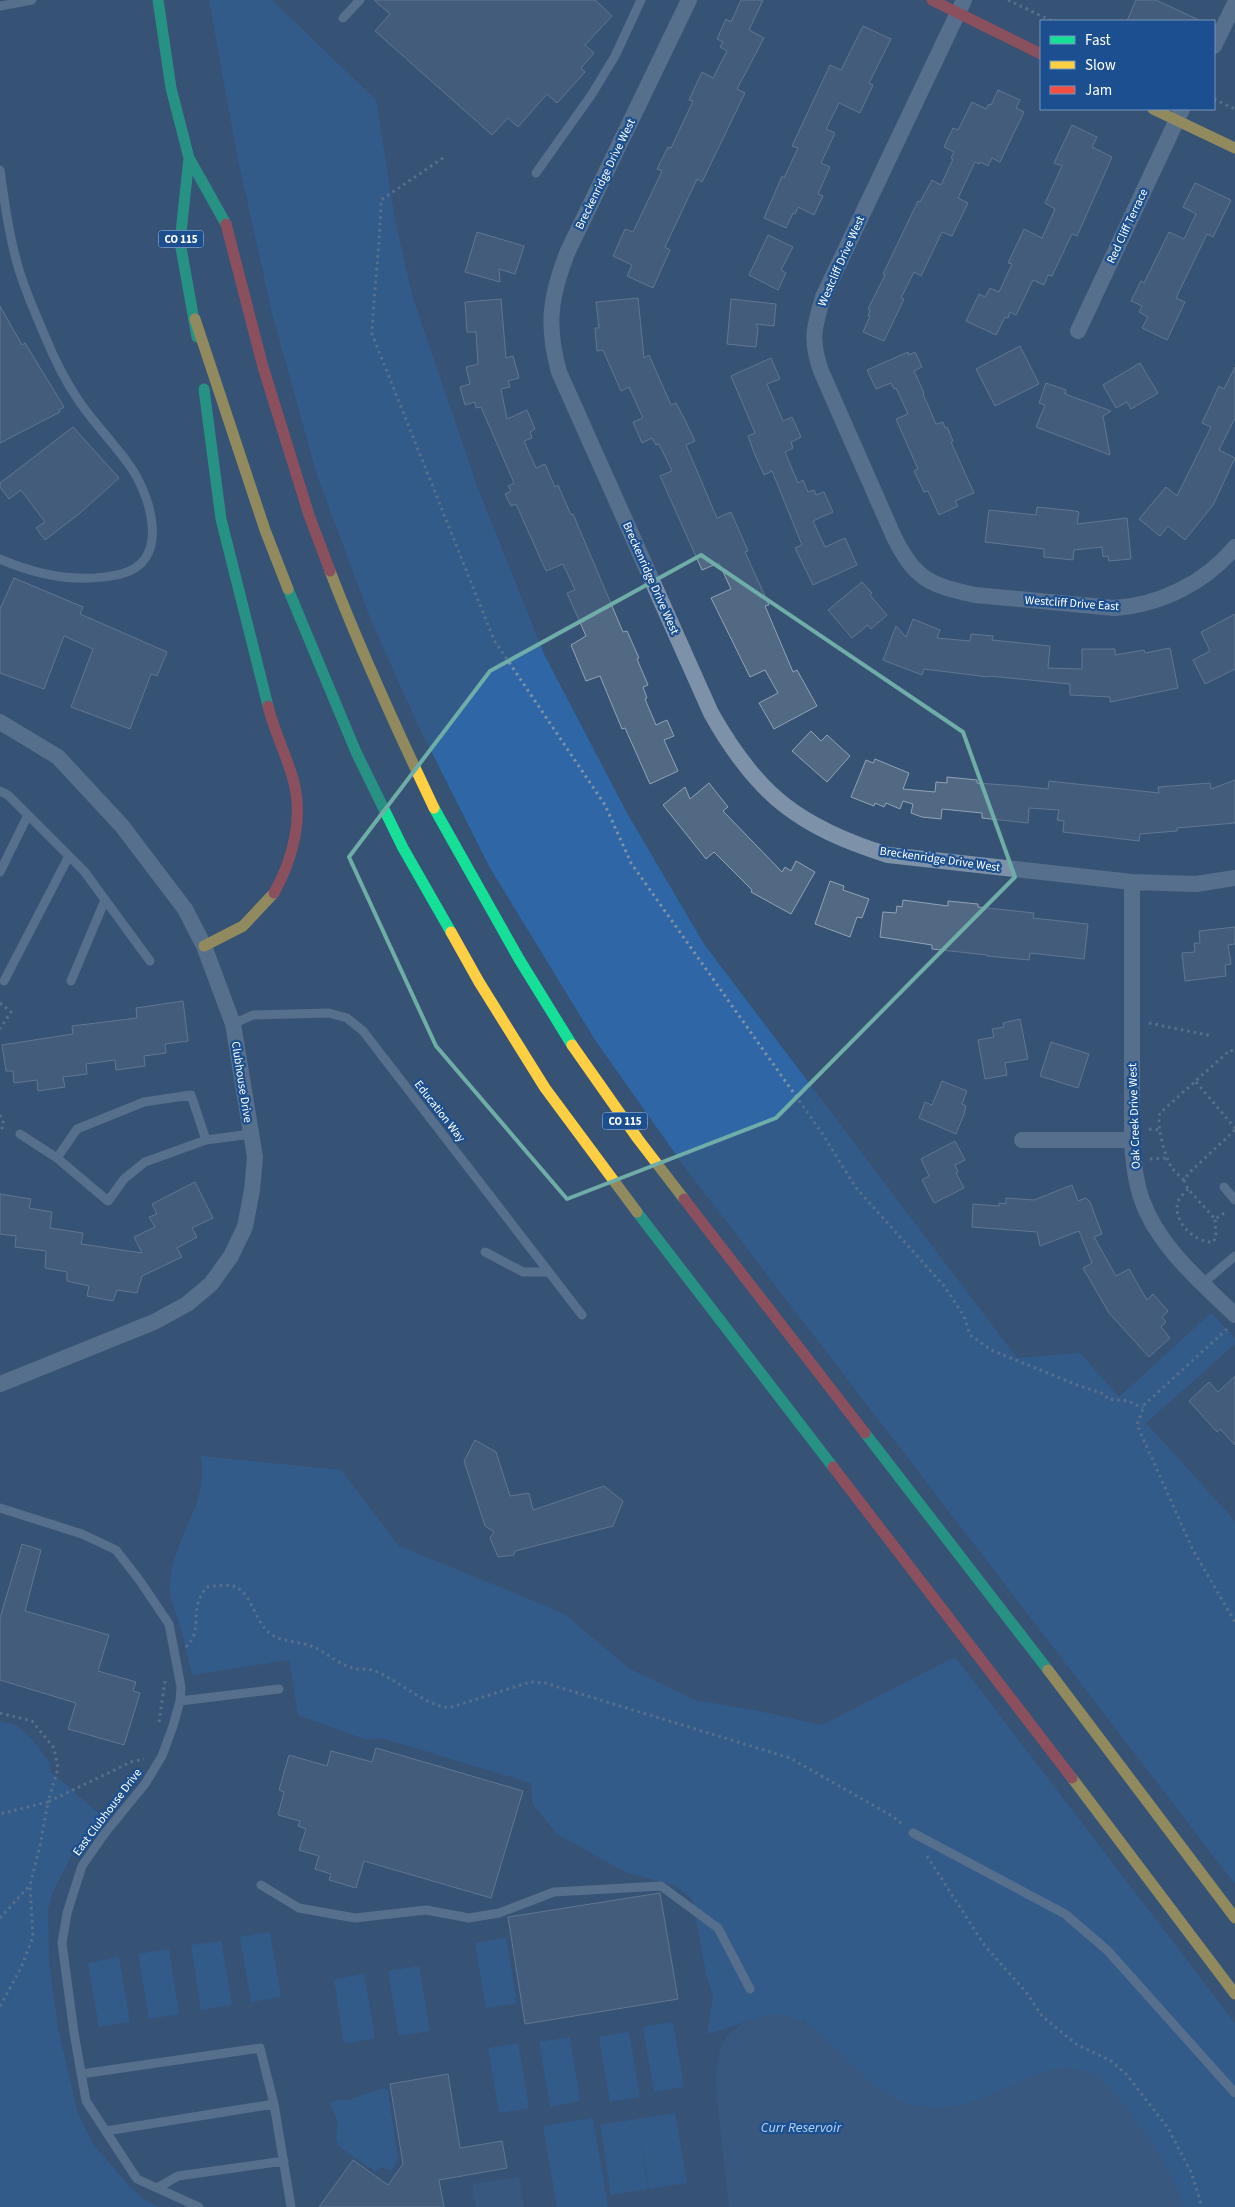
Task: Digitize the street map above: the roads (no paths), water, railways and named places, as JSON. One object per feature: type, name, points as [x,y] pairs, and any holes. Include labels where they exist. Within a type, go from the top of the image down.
[{"type":"main road","name":"CO 115","points":[[158,0],[171,88],[189,158],[227,226],[263,367],[309,515],[352,628],[398,733],[444,827],[519,959],[583,1063],[638,1139],[1051,1674],[1235,1918]]},
{"type":"main road","points":[[932,0],[961,6],[1040,53]]},
{"type":"main road","points":[[1157,110],[1180,115],[1235,148]]},
{"type":"main road","name":"CO 115","points":[[189,158],[180,242],[195,319],[265,530],[310,645],[356,752],[403,848],[479,982],[545,1088],[602,1166],[1014,1702],[1235,1994]]},
{"type":"main road","points":[[195,319],[221,519],[269,710],[293,780],[298,809],[294,839],[286,872],[270,899],[243,926],[204,946]]},
{"type":"street","name":"Breckenridge Drive West","points":[[689,0],[568,251],[556,280],[551,332],[553,350],[559,372],[711,713],[743,764],[765,789],[791,811],[824,830],[857,845],[888,855],[1132,882],[1196,884],[1235,878]]},
{"type":"street","points":[[1215,44],[1235,3]]},
{"type":"street","name":"Westcliff Drive West","points":[[922,578],[903,554],[894,537],[822,371],[815,353],[813,336],[823,297],[961,6]]},
{"type":"street","name":"Red Cliff Terrace","points":[[1078,331],[1180,115]]},
{"type":"street","name":"Westcliff Drive East","points":[[922,578],[956,591],[974,595],[1114,608],[1134,607],[1181,590],[1215,567],[1235,547]]},
{"type":"street","name":"Clubhouse Drive","points":[[0,722],[58,757],[116,819],[185,910],[204,946],[233,1024],[255,1157],[252,1190],[245,1227],[231,1256],[211,1284],[186,1304],[154,1322],[0,1384]]},
{"type":"street","name":"Oak Creek Drive West","points":[[1132,882],[1132,1140],[1137,1179],[1142,1200],[1150,1218],[1171,1249],[1232,1322]]},
{"type":"street","points":[[1022,1140],[1132,1140]]},
{"type":"lane","points":[[0,6],[32,0]]},
{"type":"lane","points":[[344,18],[360,0]]},
{"type":"lane","points":[[536,173],[592,94],[615,56],[641,0]]},
{"type":"lane","points":[[0,170],[8,225],[16,262],[44,335],[78,400],[132,470],[143,491],[151,519],[153,544],[148,556],[139,566],[129,572],[82,579],[61,578],[25,570],[0,559]]},
{"type":"lane","points":[[0,791],[8,795],[84,871],[150,961]]},
{"type":"lane","points":[[0,872],[28,816]]},
{"type":"lane","points":[[4,980],[69,856]]},
{"type":"lane","points":[[71,981],[105,900]]},
{"type":"lane","name":"Education Way","points":[[233,1024],[254,1015],[329,1013],[347,1018],[363,1031],[582,1315]]},
{"type":"lane","points":[[56,1158],[77,1129],[144,1102],[191,1095],[206,1140]]},
{"type":"lane","points":[[20,1134],[56,1158],[108,1201],[124,1179],[145,1162],[206,1140],[251,1134]]},
{"type":"lane","points":[[1224,1187],[1235,1200]]},
{"type":"lane","points":[[485,1252],[523,1272],[549,1272]]},
{"type":"lane","points":[[1202,1284],[1235,1256]]},
{"type":"lane","name":"East Clubhouse Drive","points":[[0,1508],[82,1534],[116,1550],[169,1624],[181,1687],[180,1701],[162,1756],[145,1784],[82,1866],[67,1913],[62,1943],[74,2033],[86,2101],[137,2179],[199,2207]]},
{"type":"lane","points":[[180,1701],[279,1689]]},
{"type":"lane","points":[[913,1833],[1065,1914],[1107,1950],[1235,2093]]},
{"type":"lane","points":[[261,1885],[299,1908],[355,1918],[426,1910],[469,1918],[499,1913],[554,1892],[661,1886],[718,1928],[750,1989]]},
{"type":"lane","points":[[81,2074],[260,2048],[274,2104],[292,2207]]},
{"type":"lane","points":[[106,2131],[274,2104]]},
{"type":"lane","points":[[157,2188],[178,2176],[284,2161]]},
{"type":"water","name":"Curr Reservoir","points":[[784,2014],[803,2022],[816,2031],[861,2073],[888,2094],[901,2102],[913,2105],[939,2107],[972,2102],[1039,2074],[1056,2069],[1074,2069],[1090,2073],[1110,2087],[1150,2140],[1177,2186],[1183,2207],[729,2207],[716,2085],[720,2050],[728,2036],[741,2025],[759,2018]]},
{"type":"water","points":[[519,2177],[524,2207],[476,2207],[472,2184]]}]
